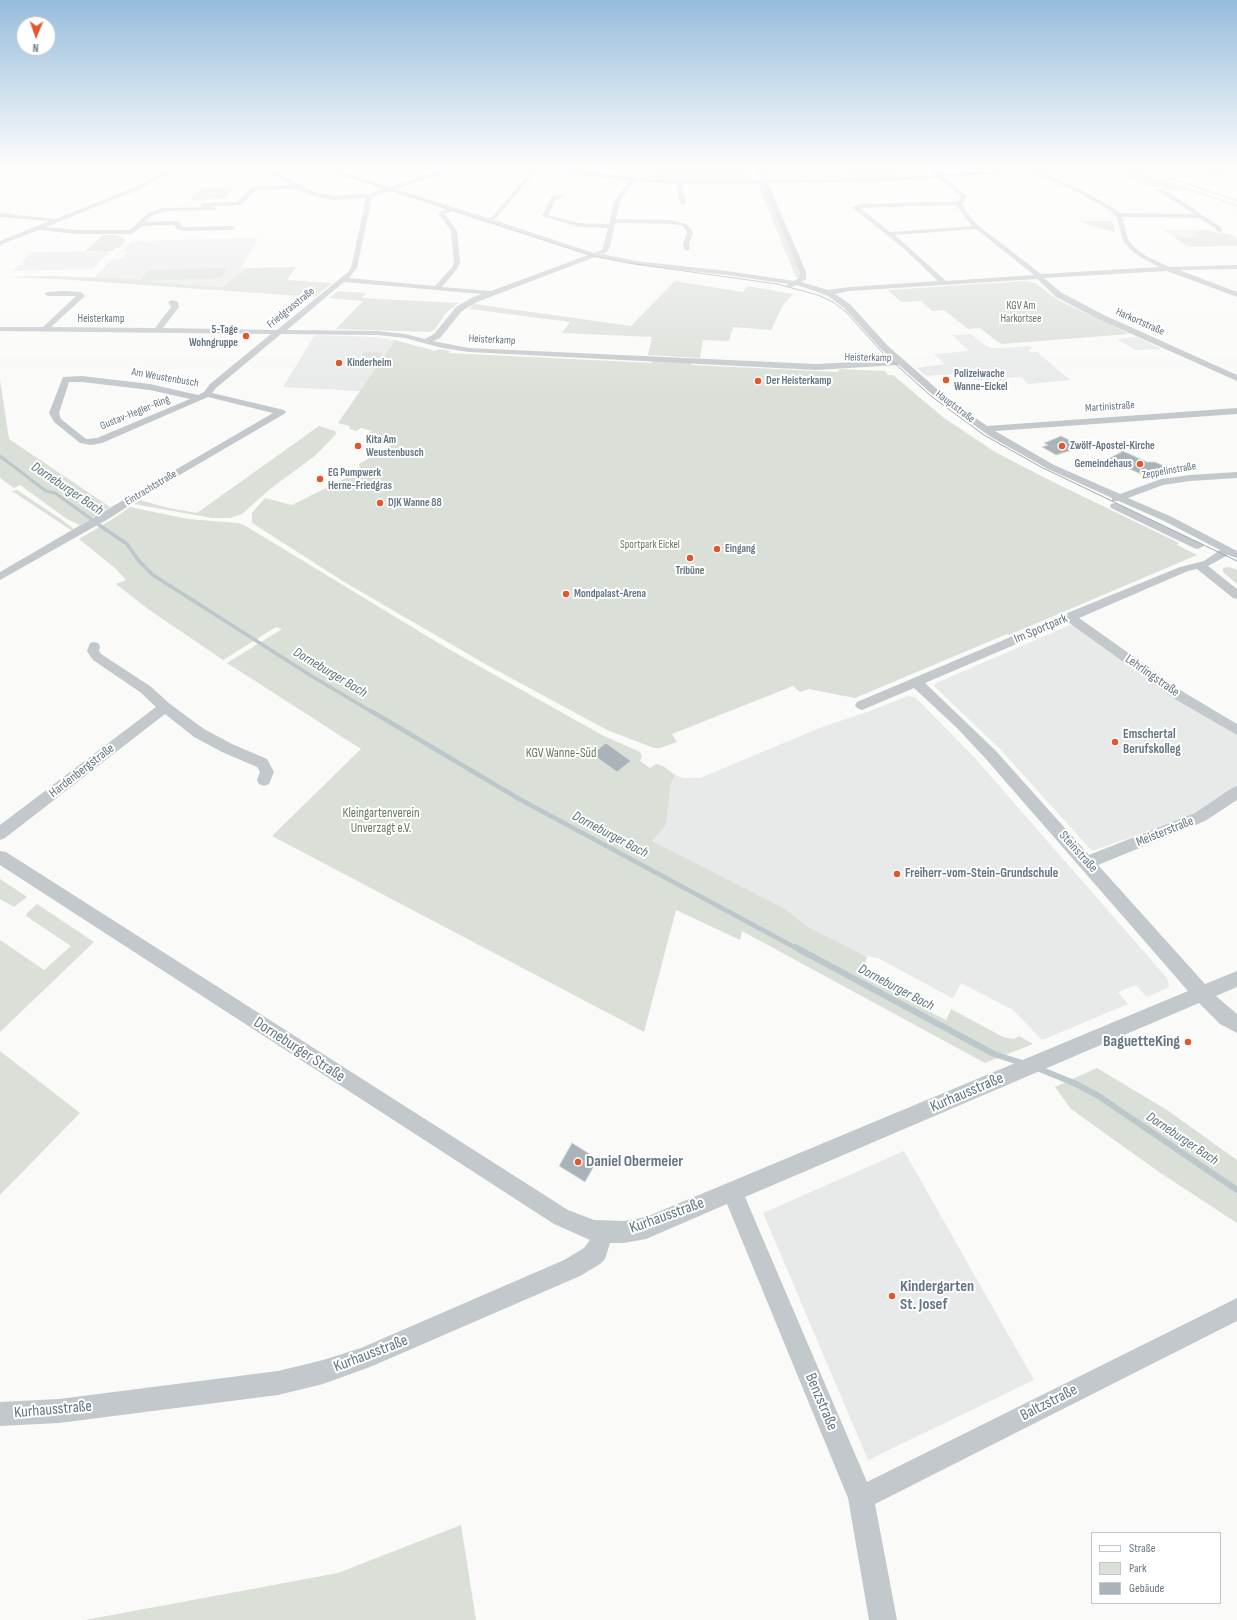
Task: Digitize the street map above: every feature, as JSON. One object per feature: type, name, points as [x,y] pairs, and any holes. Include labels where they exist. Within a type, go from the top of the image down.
[{"type":"street","name":"Friedgrasstraße","points":[[208,394],[213,386],[351,273],[354,268],[359,243]]},
{"type":"street","points":[[437,288],[455,268],[457,262],[455,243]]},
{"type":"street","name":"Hauptstraße","points":[[556,243],[595,255],[628,262],[727,273],[790,283],[830,294],[847,306],[885,348],[894,365],[909,369],[943,399],[985,429],[1051,467],[1168,519],[1228,554],[1237,564]]},
{"type":"street","points":[[426,342],[438,336],[458,309],[474,300],[595,255],[606,249],[607,243]]},
{"type":"street","points":[[686,243],[687,249]]},
{"type":"street","points":[[790,243],[803,272],[803,277],[790,283]]},
{"type":"street","points":[[899,243],[945,283]]},
{"type":"street","name":"Harkortstraße","points":[[997,243],[1040,277],[1053,291],[1067,300],[1237,378]]},
{"type":"street","points":[[1127,243],[1144,257],[1169,269],[1237,295]]},
{"type":"street","points":[[816,297],[858,289],[1169,269],[1237,267]]},
{"type":"street","points":[[342,280],[491,293]]},
{"type":"street","name":"Hauptstraße","points":[[790,283],[825,302]]},
{"type":"street","name":"Heisterkamp","points":[[44,329],[81,296],[78,294],[64,293],[48,294]]},
{"type":"street","points":[[158,330],[175,306],[172,302]]},
{"type":"street","points":[[837,309],[844,314],[862,335]]},
{"type":"street","name":"Heisterkamp","points":[[0,329],[384,333],[405,336],[442,346],[465,349],[826,367],[894,365]]},
{"type":"street","name":"Hauptstraße","points":[[878,356],[894,365],[940,407],[991,442],[1038,468],[1109,503],[1228,554]]},
{"type":"street","name":"Am Weustenbusch","points":[[66,380],[82,379],[120,383],[199,398],[208,394],[281,412]]},
{"type":"street","name":"Gustav-Hegler-Ring","points":[[66,380],[54,409],[55,416],[57,420],[83,441],[99,441],[199,398]]},
{"type":"street","name":"Martinistraße","points":[[985,429],[1237,411]]},
{"type":"street","name":"Eintrachtstraße","points":[[0,577],[281,412]]},
{"type":"street","name":"Zeppelinstraße","points":[[1109,503],[1119,497],[1161,482],[1190,478],[1237,475]]},
{"type":"street","name":"Im Sportpark","points":[[862,705],[1184,569],[1200,566],[1228,554]]},
{"type":"street","points":[[1200,566],[1237,595]]},
{"type":"street","name":"Lehrlingstraße","points":[[1069,618],[1180,696],[1237,730]]},
{"type":"street","points":[[94,646],[93,651],[97,657],[145,689],[165,707],[199,732],[226,748],[262,763],[267,772],[264,780]]},
{"type":"street","name":"Steinstraße","points":[[916,682],[962,725],[990,754],[1202,993],[1223,1015],[1237,1024]]},
{"type":"street","name":"Hardenbergstraße","points":[[0,834],[165,707]]},
{"type":"street","name":"Meisterstraße","points":[[1087,863],[1200,817],[1237,792]]},
{"type":"street","name":"Dorneburger Straße","points":[[0,857],[561,1217],[578,1226],[603,1232]]},
{"type":"street","name":"Kurhausstraße","points":[[0,1414],[59,1411],[278,1383],[322,1372],[362,1359],[572,1268],[592,1256],[597,1251],[603,1232],[624,1232],[646,1228],[1237,979]]},
{"type":"street","name":"Benzstraße","points":[[732,1192],[861,1498],[883,1620]]},
{"type":"street","name":"Baltzstraße","points":[[861,1498],[1237,1309]]},
{"type":"shaded area","points":[[131,243],[255,243],[241,268],[247,268],[222,287],[138,281],[135,279],[94,278],[111,260],[122,258],[128,252],[123,251]]},
{"type":"shaded area","points":[[110,251],[92,269],[13,271],[31,252]]},
{"type":"shaded area","points":[[971,334],[991,348],[1030,346],[1033,349],[1028,349],[1031,352],[1037,352],[1070,380],[1028,384],[1021,377],[1005,378],[1007,380],[1000,381],[998,379],[974,380],[967,373],[926,376],[917,368],[945,364],[934,354],[969,351],[952,335]]},
{"type":"shaded area","name":"Kinderheim","points":[[315,335],[374,337],[395,340],[360,391],[283,387]]},
{"type":"shaded area","points":[[1137,337],[1161,349],[1136,350],[1116,339]]},
{"type":"shaded area","name":"Emschertal Berufskolleg","points":[[1070,625],[1074,626],[1237,735],[1237,787],[1197,812],[1174,822],[1092,851],[1000,749],[934,686],[936,683]]},
{"type":"shaded area","name":"Freiherr-vom-Stein-Grundschule","points":[[908,696],[915,697],[974,757],[1167,978],[1169,986],[1167,988],[1147,997],[1136,985],[1118,992],[1128,1004],[1042,1040],[1013,1010],[961,983],[954,997],[952,998],[878,958],[861,955],[652,841],[666,825],[671,782],[675,775],[683,778],[700,778],[822,727]]},
{"type":"shaded area","name":"Kindergarten St. Josef","points":[[904,1151],[1034,1380],[868,1460],[763,1213]]},
{"type":"green space","points":[[94,243],[124,243],[120,248],[115,248],[113,251],[85,251]]},
{"type":"green space","points":[[782,243],[788,243],[801,272],[799,278],[795,275]]},
{"type":"green space","points":[[1182,243],[1237,243],[1237,246],[1189,247]]},
{"type":"green space","points":[[296,267],[287,280],[332,283],[315,297],[59,279],[8,277],[49,276],[135,279],[140,281],[222,287],[247,268]]},
{"type":"green space","points":[[228,268],[221,278],[140,281],[147,272],[151,270]]},
{"type":"green space","points":[[675,281],[743,292],[748,286],[793,294],[783,305],[771,330],[733,327],[729,341],[703,340],[700,358],[648,355],[652,337],[562,333],[570,322],[469,309],[474,304],[631,326]]},
{"type":"green space","name":"KGV Am Harkortsee","points":[[1026,281],[1035,283],[1058,300],[1130,334],[1002,344],[980,328],[968,329],[944,310],[932,311],[921,301],[901,302],[888,290]]},
{"type":"green space","points":[[338,291],[366,293],[362,298],[458,303],[446,313],[434,330],[430,332],[336,329],[363,301],[329,298]]},
{"type":"green space","name":"Sportpark Eickel","points":[[395,340],[435,351],[440,349],[450,351],[449,353],[652,363],[653,360],[691,362],[691,365],[837,372],[840,369],[885,371],[888,375],[893,375],[944,418],[995,452],[1179,543],[1177,545],[1197,555],[1009,635],[1007,634],[855,698],[809,689],[800,692],[793,686],[672,734],[677,742],[660,748],[654,748],[607,730],[487,665],[346,583],[252,523],[252,513],[265,498],[292,505],[360,471],[359,464],[397,442],[368,434],[372,431],[361,428],[356,431],[350,429],[349,426],[338,423]]},
{"type":"green space","points":[[364,352],[383,353],[373,368],[354,367]]},
{"type":"green space","points":[[0,380],[9,439],[110,507],[80,525],[67,519],[20,485],[14,488],[0,478]]},
{"type":"green space","points":[[319,426],[335,431],[336,434],[316,455],[270,489],[242,514],[230,518],[212,518],[134,504],[140,500],[168,508],[197,513]]},
{"type":"green space","points":[[17,490],[74,529],[71,530],[12,491]]},
{"type":"green space","points":[[130,507],[188,519],[237,523],[244,525],[445,647],[602,735],[640,752],[642,757],[640,761],[650,768],[656,764],[663,766],[675,775],[671,783],[666,825],[652,841],[783,908],[807,926],[867,957],[861,976],[946,1020],[951,1009],[1003,1037],[1014,1039],[1019,1036],[1033,1044],[985,1063],[742,931],[740,940],[676,910],[644,1032],[272,836],[361,749],[227,663],[282,629],[276,627],[223,660],[148,609],[116,584],[126,580],[115,568],[79,539]]},
{"type":"green space","points":[[1229,567],[1237,570],[1237,584],[1223,572],[1223,568]]},
{"type":"green space","points":[[0,879],[27,897],[14,907],[0,899]]},
{"type":"green space","points":[[37,904],[94,942],[0,1032],[0,940],[44,970],[71,946],[26,916],[27,913]]},
{"type":"green space","points":[[0,1051],[80,1113],[0,1195]]},
{"type":"green space","points":[[1097,1068],[1167,1110],[1237,1160],[1237,1223],[1159,1172],[1071,1109],[1055,1087]]},
{"type":"green space","points":[[461,1525],[476,1620],[85,1620],[338,1573]]},
{"type":"building","name":"Zwölf-Apostel-Kirche","points":[[1061,436],[1084,447],[1056,455],[1042,447],[1048,445],[1044,443]]},
{"type":"building","name":"Gemeindehaus","points":[[1123,451],[1147,462],[1155,462],[1169,468],[1154,477],[1150,475],[1147,477],[1108,459]]},
{"type":"building","points":[[606,743],[631,761],[617,772],[592,754]]},
{"type":"building","name":"Daniel Obermeier","points":[[572,1143],[598,1159],[585,1182],[559,1166]]},
{"type":"waterway","name":"Dorneburger Bach","points":[[0,456],[46,491],[55,493],[101,526]]},
{"type":"waterway","name":"Dorneburger Bach","points":[[99,525],[127,544],[139,561],[153,575],[310,675],[372,712]]},
{"type":"waterway","name":"Dorneburger Bach","points":[[371,711],[521,800],[796,948]]},
{"type":"waterway","name":"Dorneburger Bach","points":[[795,947],[994,1054],[1025,1064]]},
{"type":"waterway","name":"Dorneburger Bach","points":[[1037,1068],[1074,1083],[1097,1095],[1237,1190]]},
{"type":"tram line","points":[[552,243],[593,256],[628,263],[777,284],[818,295],[833,302],[846,312],[882,352],[931,396],[984,435],[1041,467],[1237,561]]},
{"type":"place","name":"5-Tage Wohngruppe","points":[[246,336]]},
{"type":"place","name":"Kinderheim","points":[[339,363]]},
{"type":"place","name":"Polizeiwache Wanne-Eickel","points":[[946,380]]},
{"type":"place","name":"Der Heisterkamp","points":[[758,381]]},
{"type":"place","name":"Kita Am Weustenbusch","points":[[358,446]]},
{"type":"place","name":"Zwölf-Apostel-Kirche","points":[[1062,446]]},
{"type":"place","name":"Gemeindehaus","points":[[1140,464]]},
{"type":"place","name":"EG Pumpwerk Herne-Friedgras","points":[[320,479]]},
{"type":"place","name":"DJK Wanne 88","points":[[380,503]]},
{"type":"place","name":"Eingang","points":[[717,549]]},
{"type":"place","name":"Tribüne","points":[[690,558]]},
{"type":"place","name":"Mondpalast-Arena","points":[[566,594]]},
{"type":"place","name":"Emschertal Berufskolleg","points":[[1115,742]]},
{"type":"place","name":"Freiherr-vom-Stein-Grundschule","points":[[897,874]]},
{"type":"place","name":"BaguetteKing","points":[[1188,1042]]},
{"type":"place","name":"Daniel Obermeier","points":[[578,1162]]},
{"type":"place","name":"Kindergarten St. Josef","points":[[892,1296]]},
{"type":"park label","name":"KGV Wanne-Süd","points":[[561,754]]},
{"type":"park label","name":"Kleingartenverein Unverzagt e.V.","points":[[381,822]]}]
